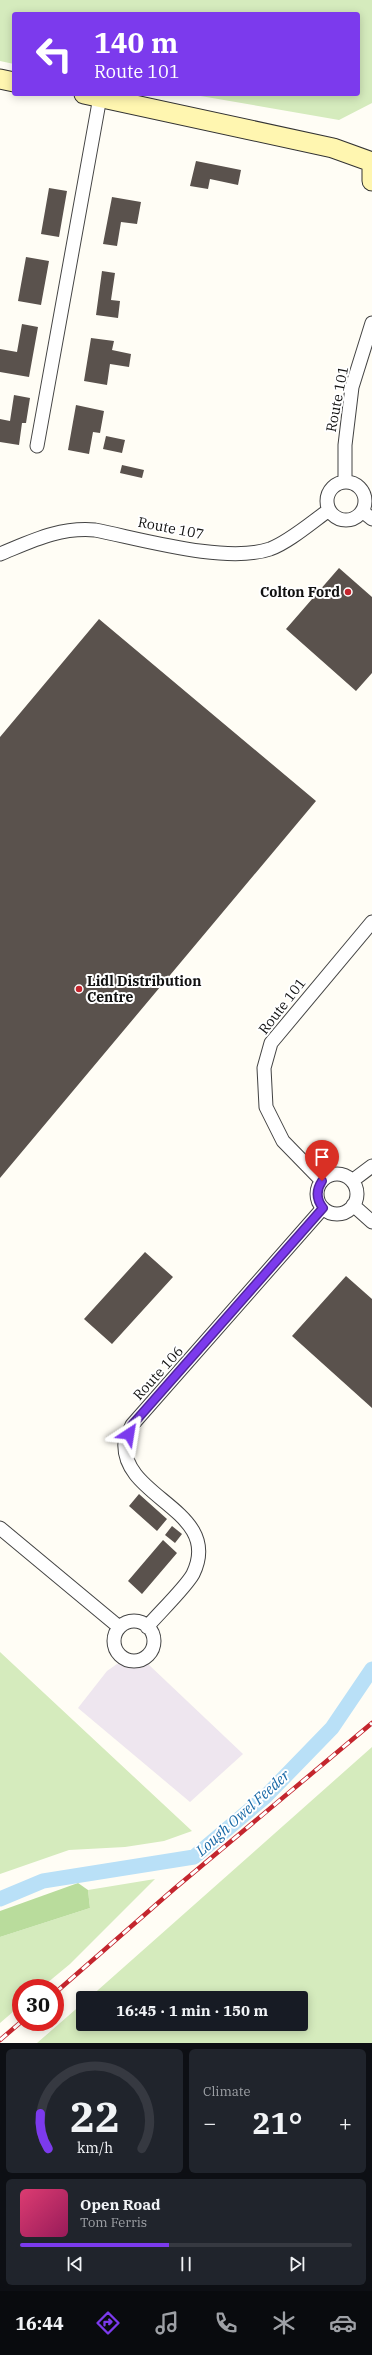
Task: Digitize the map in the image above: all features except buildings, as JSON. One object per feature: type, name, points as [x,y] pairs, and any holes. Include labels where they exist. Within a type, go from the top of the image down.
[{"type":"main road","points":[[0,79],[12,82]]},
{"type":"main road","points":[[97,96],[333,148],[372,162]]},
{"type":"main road","points":[[372,167],[372,181]]},
{"type":"street","points":[[37,446],[92,96]]},
{"type":"street","name":"Route 101","points":[[345,482],[345,446],[352,387],[372,323]]},
{"type":"street","points":[[345,482],[351,483],[360,489],[365,500],[367,515],[342,520],[332,515],[329,510],[326,504],[329,491],[333,486],[345,482]]},
{"type":"street","name":"Route 107","points":[[0,554],[53,533],[75,528],[94,530],[211,553],[240,554],[270,549],[329,510]]},
{"type":"street","name":"Route 101","points":[[322,1181],[283,1141],[266,1107],[264,1068],[271,1043],[372,922]]},
{"type":"street","points":[[352,1181],[372,1166]]},
{"type":"street","points":[[334,1174],[341,1174],[352,1181],[357,1193],[353,1205],[339,1214],[323,1208],[320,1203],[318,1192],[322,1181],[334,1174]]},
{"type":"street","points":[[353,1205],[372,1222]]},
{"type":"street","name":"Route 106","points":[[147,1627],[193,1574],[200,1550],[188,1523],[142,1482],[128,1466],[125,1442],[132,1425],[323,1208]]},
{"type":"street","points":[[0,1528],[119,1628]]},
{"type":"street","points":[[130,1621],[136,1621],[147,1627],[151,1632],[153,1645],[147,1656],[134,1661],[122,1657],[117,1652],[114,1640],[119,1628],[130,1621]]},
{"type":"shaded area","points":[[117,1664],[137,1667],[148,1664],[243,1754],[190,1802],[78,1708],[107,1671]]},
{"type":"green space","points":[[0,0],[372,0],[372,103],[339,120],[201,96],[360,96],[360,12],[12,12],[12,64],[0,61]]},
{"type":"green space","points":[[0,1652],[192,1831],[164,1841],[125,1847],[69,1850],[0,1874]]},
{"type":"green space","points":[[372,1747],[372,2043],[37,2043],[51,2031],[64,2031],[64,2020],[76,2009],[76,2031],[308,2031],[308,1991],[97,1991]]},
{"type":"green space","points":[[155,1879],[70,1964],[52,1979],[12,1979],[12,2013],[0,2023],[0,1937],[90,1908],[88,1890]]},
{"type":"green space","points":[[78,1883],[88,1890],[90,1908],[0,1937],[0,1911]]},
{"type":"waterway","name":"Lough Owel Feeder","points":[[0,1899],[43,1881],[194,1857],[265,1797],[332,1728],[372,1669]]},
{"type":"railway","points":[[64,1985],[174,1889],[372,1723]]},
{"type":"railway","points":[[0,2040],[12,2030]]},
{"type":"place","name":"Colton Ford","points":[[348,592]]},
{"type":"place","name":"Lidl Distribution Centre","points":[[79,989]]},
{"type":"route","points":[[129,1434],[132,1425],[323,1208],[318,1198],[319,1186],[322,1181]]}]
